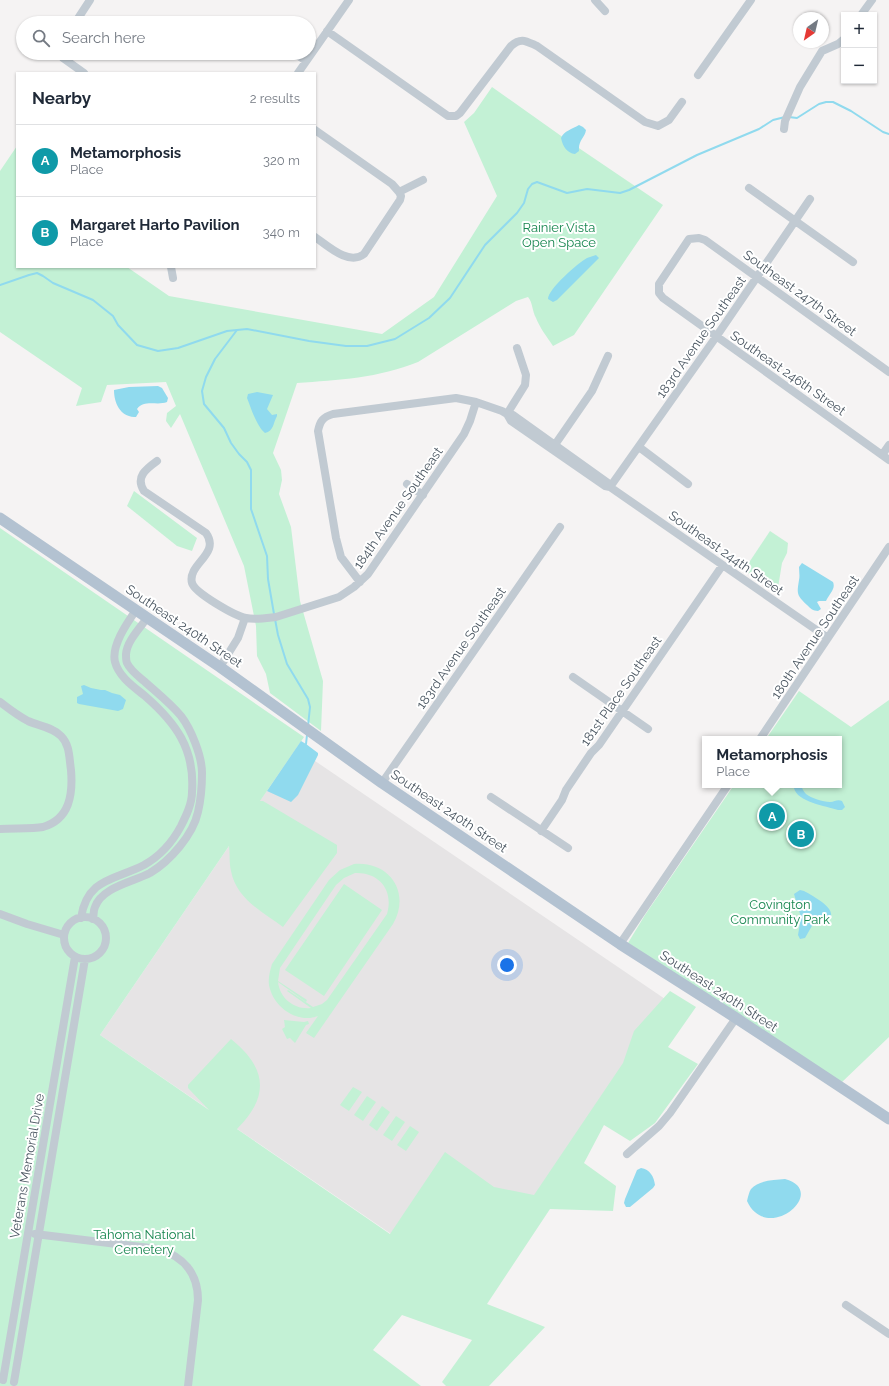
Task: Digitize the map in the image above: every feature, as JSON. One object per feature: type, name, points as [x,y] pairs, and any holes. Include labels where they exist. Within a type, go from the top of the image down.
[{"type":"main road","name":"Southeast 240th Street","points":[[0,518],[220,667],[382,783],[620,944],[736,1018],[889,1119]]},
{"type":"street","points":[[80,16],[90,0]]},
{"type":"street","points":[[316,47],[349,0]]},
{"type":"street","points":[[595,0],[605,11]]},
{"type":"street","points":[[698,75],[751,0]]},
{"type":"street","points":[[863,12],[872,0]]},
{"type":"street","points":[[327,31],[448,116],[456,116],[460,113],[511,46],[516,41],[524,40],[537,46],[645,122],[658,126],[669,120],[682,102]]},
{"type":"street","points":[[784,129],[785,121],[800,87],[822,51],[841,42]]},
{"type":"street","points":[[66,60],[83,72]]},
{"type":"street","points":[[299,72],[306,61]]},
{"type":"street","points":[[316,131],[392,184],[401,196],[400,200],[368,248],[360,257],[354,259],[339,253],[316,238]]},
{"type":"street","points":[[398,192],[423,180]]},
{"type":"street","points":[[749,188],[853,262]]},
{"type":"street","name":"183rd Avenue Southeast","points":[[610,487],[716,337],[810,198]]},
{"type":"street","name":"Southeast 247th Street","points":[[658,290],[659,284],[689,240],[695,238],[705,240],[889,372]]},
{"type":"street","points":[[171,268],[173,278]]},
{"type":"street","name":"Southeast 246th Street","points":[[658,290],[663,298],[716,337],[886,457]]},
{"type":"street","points":[[507,414],[525,384],[526,375],[517,348]]},
{"type":"street","points":[[553,447],[592,391],[608,356]]},
{"type":"street","name":"Southeast 244th Street","points":[[360,582],[341,557],[336,538],[318,431],[322,420],[333,414],[456,398],[476,402],[507,414],[511,421],[553,447],[605,486],[610,487],[828,638]]},
{"type":"street","name":"184th Avenue Southeast","points":[[245,618],[276,617],[330,601],[346,593],[360,582],[374,566],[464,434],[476,402]]},
{"type":"street","points":[[886,457],[889,445]]},
{"type":"street","points":[[639,447],[688,484]]},
{"type":"street","points":[[157,461],[148,468],[141,478],[140,484],[144,491],[206,533],[210,541],[208,550],[193,575],[192,582],[197,590],[216,604],[245,618],[238,638],[220,667]]},
{"type":"street","points":[[407,484],[423,495]]},
{"type":"street","name":"183rd Avenue Southeast","points":[[382,783],[560,526]]},
{"type":"street","name":"180th Avenue Southeast","points":[[762,736],[888,552]]},
{"type":"street","name":"181st Place Southeast","points":[[541,830],[562,800],[566,790],[591,753],[599,746],[722,566]]},
{"type":"street","points":[[81,918],[82,908],[95,888],[106,880],[144,865],[158,855],[169,844],[185,818],[191,802],[192,772],[188,753],[182,737],[168,719],[128,682],[115,662],[115,651],[124,630],[136,610]]},
{"type":"street","points":[[93,919],[95,906],[107,891],[150,872],[164,862],[179,847],[198,814],[202,794],[202,769],[199,754],[191,732],[181,717],[126,663],[127,647],[148,618]]},
{"type":"street","points":[[124,630],[134,637]]},
{"type":"street","points":[[573,677],[648,730]]},
{"type":"street","points":[[149,700],[155,691]]},
{"type":"street","points":[[0,702],[19,716],[35,724],[51,728],[62,737],[68,746],[72,784],[71,796],[67,807],[52,823],[42,827],[0,829]]},
{"type":"street","points":[[620,944],[726,788]]},
{"type":"street","points":[[491,797],[568,848]]},
{"type":"street","points":[[0,914],[64,935]]},
{"type":"street","points":[[81,918],[93,919],[98,922],[104,931],[105,942],[100,952],[91,958],[85,959],[75,956],[67,949],[64,942],[64,935],[70,923],[81,918]]},
{"type":"street","name":"Veterans Memorial Drive","points":[[2,1380],[75,956]]},
{"type":"street","name":"Veterans Memorial Drive","points":[[17,1384],[39,1235],[85,959]]},
{"type":"street","points":[[627,1154],[659,1126],[670,1113],[736,1018]]},
{"type":"street","points":[[28,1234],[158,1249],[171,1253],[184,1263],[189,1269],[198,1288],[198,1300],[188,1386]]},
{"type":"street","points":[[846,1305],[889,1334]]},
{"type":"street","points":[[2,1380],[17,1384]]},
{"type":"shaded area","points":[[296,748],[668,1001],[476,1292],[100,1035]]},
{"type":"green space","name":"Rainier Vista Open Space","points":[[492,87],[663,205],[574,335],[553,346],[538,322],[528,297],[516,301],[418,362],[388,372],[373,375],[297,383],[273,453],[281,470],[282,480],[279,494],[291,527],[300,601],[323,681],[321,731],[270,693],[266,674],[257,656],[256,626],[244,566],[180,414],[171,428],[166,421],[167,413],[176,406],[166,382],[107,385],[101,402],[76,406],[82,388],[0,332],[0,171],[16,147],[16,268],[128,268],[169,296],[382,334],[434,297],[497,196],[464,122],[474,113]]},
{"type":"green space","points":[[134,491],[197,538],[192,551],[177,546],[127,506]]},
{"type":"green space","name":"Tahoma National Cemetery","points":[[0,528],[304,737],[260,801],[263,801],[337,845],[337,853],[283,927],[251,904],[238,889],[231,871],[229,846],[100,1035],[209,1110],[188,1088],[188,1085],[231,1039],[252,1061],[260,1082],[259,1094],[255,1105],[248,1117],[237,1129],[390,1234],[445,1152],[494,1187],[534,1195],[623,1063],[634,1031],[670,991],[696,1007],[668,1047],[698,1064],[655,1123],[630,1141],[604,1125],[584,1163],[616,1186],[613,1211],[550,1209],[487,1304],[545,1327],[489,1386],[446,1386],[442,1382],[472,1340],[402,1315],[373,1350],[421,1386],[0,1386]]},
{"type":"green space","points":[[770,531],[788,543],[787,553],[782,563],[777,594],[744,570]]},
{"type":"green space","name":"Covington Community Park","points":[[799,691],[851,727],[889,700],[889,1037],[841,1083],[628,943],[645,915],[732,788],[842,788],[842,736],[768,736]]},
{"type":"green space","points":[[354,864],[367,864],[378,868],[387,873],[394,881],[400,901],[398,912],[393,924],[314,1038],[306,1033],[318,1016],[302,1018],[294,1016],[281,1007],[271,993],[269,974],[272,964],[329,880],[340,870]],"holes":[[[355,873],[364,873],[378,879],[383,884],[388,897],[389,905],[387,914],[327,1000],[322,1004],[313,1007],[288,990],[287,991],[311,1008],[294,1005],[282,994],[278,982],[306,1002],[307,1000],[278,981],[280,968],[336,885],[344,878]]]},
{"type":"green space","points":[[344,884],[382,910],[324,996],[285,970]]},
{"type":"green space","points":[[284,1020],[308,1021],[309,1024],[306,1025],[295,1043],[290,1038],[287,1039],[282,1029],[285,1027]]},
{"type":"green space","points":[[353,1087],[362,1092],[349,1111],[340,1105]]},
{"type":"green space","points":[[367,1096],[376,1102],[363,1121],[354,1115]]},
{"type":"green space","points":[[382,1106],[390,1112],[377,1131],[369,1125]]},
{"type":"green space","points":[[396,1116],[405,1122],[392,1141],[383,1135]]},
{"type":"green space","points":[[410,1126],[419,1132],[406,1151],[397,1145]]},
{"type":"water","points":[[579,125],[586,130],[579,147],[579,151],[575,154],[566,149],[561,138],[566,132]]},
{"type":"water","points":[[596,255],[599,258],[557,300],[553,302],[548,299],[549,295],[558,283],[577,265],[587,258]]},
{"type":"water","points":[[158,386],[162,388],[168,398],[167,402],[143,404],[137,409],[139,412],[136,417],[125,414],[119,408],[115,400],[114,390],[129,387]]},
{"type":"water","points":[[257,392],[273,395],[267,409],[272,415],[277,414],[272,429],[265,433],[257,422],[247,398],[248,394]]},
{"type":"water","points":[[802,563],[833,582],[834,585],[826,601],[817,602],[821,609],[818,611],[809,607],[798,594],[799,567]]},
{"type":"water","points":[[84,685],[120,695],[126,700],[123,709],[118,711],[77,703],[77,697],[83,694],[81,686]]},
{"type":"water","points":[[301,741],[318,753],[318,755],[298,795],[291,802],[267,791]]},
{"type":"water","points":[[794,788],[802,788],[806,794],[821,801],[832,802],[840,800],[845,807],[842,810],[838,810],[820,805],[800,797]]},
{"type":"water","points":[[800,890],[823,903],[830,911],[831,915],[827,920],[813,924],[805,938],[800,939],[798,935],[801,917],[794,894]]},
{"type":"water","points":[[641,1168],[647,1170],[651,1174],[655,1185],[630,1207],[626,1207],[624,1203],[625,1199],[637,1170]]},
{"type":"water","points":[[785,1179],[797,1185],[801,1194],[798,1203],[790,1211],[780,1217],[768,1218],[756,1213],[747,1201],[751,1189],[762,1182]]},
{"type":"waterway","points":[[789,117],[797,118],[819,104],[833,102],[851,111],[883,132],[889,134]]},
{"type":"waterway","points":[[0,285],[37,273],[53,283],[93,300],[113,316],[118,325],[137,345],[158,351],[178,348],[227,331],[247,329],[309,341],[346,346],[367,346],[395,339],[429,318],[450,298],[485,245],[517,213],[524,203],[528,189],[532,184],[537,182],[567,193],[587,189],[620,193],[629,190],[697,155],[759,129],[773,120],[785,117]]},
{"type":"waterway","points":[[237,330],[215,359],[206,377],[202,391],[204,404],[224,428],[231,443],[247,462],[251,470],[251,509],[267,556],[268,579],[274,614]]},
{"type":"waterway","points":[[275,619],[278,635],[287,664],[308,699],[310,707],[308,726]]},
{"type":"waterway","points":[[306,744],[307,735]]},
{"type":"place","name":"Metamorphosis","points":[[772,816]]},
{"type":"place","name":"Margaret Harto Pavilion","points":[[801,834]]}]
